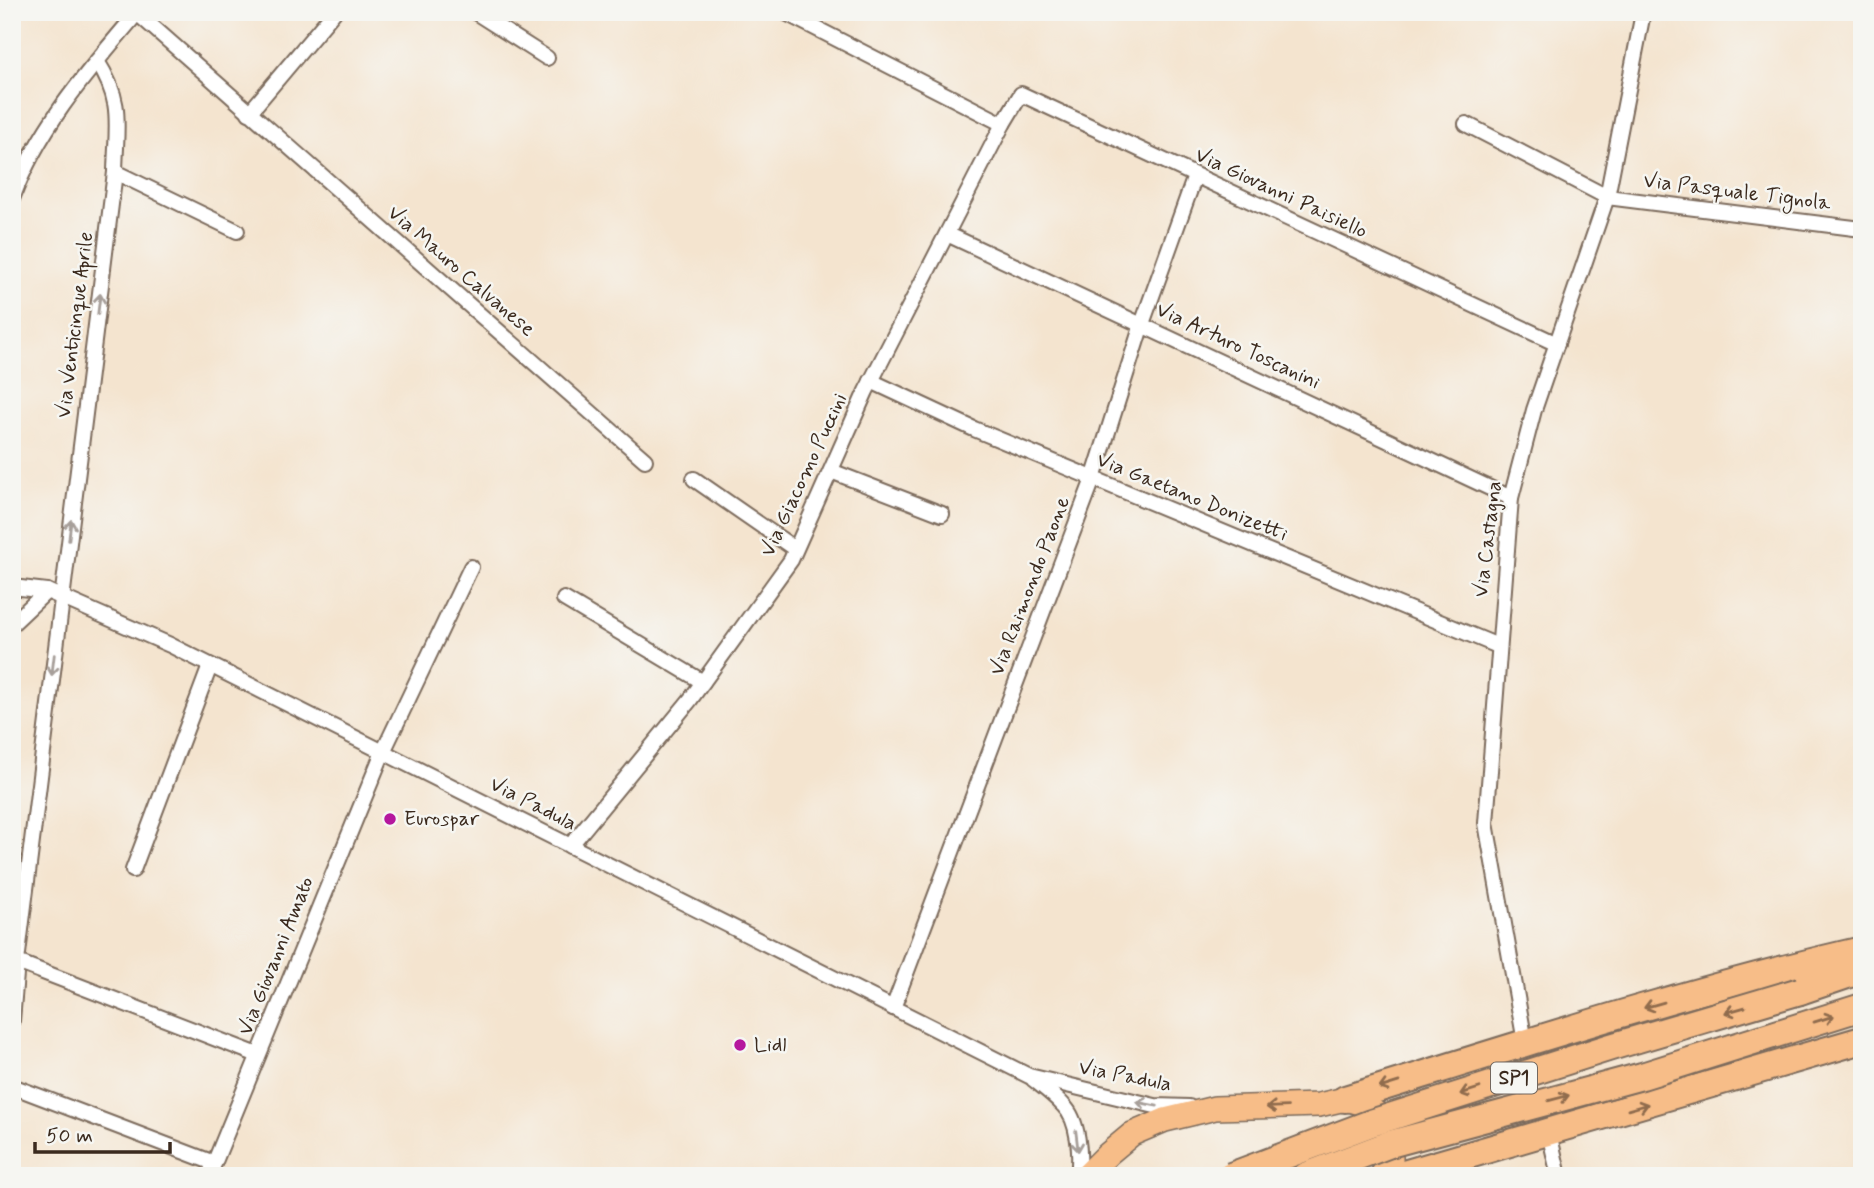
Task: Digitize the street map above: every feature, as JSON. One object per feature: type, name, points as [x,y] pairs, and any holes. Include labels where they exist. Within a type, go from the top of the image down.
[{"type":"highway","points":[[1345,1099],[1525,1042],[1783,968],[1862,950]]},
{"type":"highway","name":"SP1","points":[[1231,1176],[1371,1123],[1862,971]]},
{"type":"highway","name":"SP1","points":[[1306,1176],[1390,1144],[1642,1076],[1862,1007]]},
{"type":"highway","points":[[1397,1176],[1862,1040]]},
{"type":"main road","points":[[1086,1176],[1132,1134],[1165,1120],[1215,1108],[1319,1105],[1345,1099],[1363,1104],[1379,1115],[1391,1139],[1391,1164],[1381,1176]]},
{"type":"street","points":[[249,113],[334,12]]},
{"type":"street","points":[[474,12],[547,58]]},
{"type":"street","points":[[784,12],[1003,124]]},
{"type":"street","name":"Via Castagna","points":[[1525,1042],[1486,823],[1511,498],[1534,410],[1607,197],[1642,19],[1641,12]]},
{"type":"street","name":"Via Mauro Calvanese","points":[[12,199],[20,177],[49,122],[137,13],[645,460]]},
{"type":"street","name":"Via Venticinque Aprile","points":[[12,1021],[15,961],[115,172],[117,103],[108,78],[97,61]]},
{"type":"street","name":"Via Giovanni Paisiello","points":[[1003,124],[1021,94],[1557,344]]},
{"type":"street","name":"Via Giacomo Puccini","points":[[570,846],[703,682],[791,560],[871,381],[1003,124]]},
{"type":"street","points":[[1466,124],[1607,197]]},
{"type":"street","points":[[115,172],[237,231]]},
{"type":"street","name":"Via Raimondo Paone","points":[[893,1008],[1093,480],[1142,324],[1195,176]]},
{"type":"street","name":"Via Pasquale Tignola","points":[[1607,197],[1862,229]]},
{"type":"street","name":"Via Arturo Toscanini","points":[[947,234],[1511,498]]},
{"type":"street","name":"Via Gaetano Donizetti","points":[[871,381],[1093,480],[1498,646]]},
{"type":"street","points":[[831,471],[942,513]]},
{"type":"street","points":[[694,479],[795,549]]},
{"type":"street","name":"Via Giovanni Amato","points":[[211,1170],[383,752],[471,567]]},
{"type":"street","name":"Via Padula","points":[[12,587],[47,591],[170,645],[1029,1076],[1155,1106],[1215,1108]]},
{"type":"street","points":[[12,624],[47,591]]},
{"type":"street","points":[[564,599],[703,682]]},
{"type":"street","points":[[133,870],[210,666]]},
{"type":"street","points":[[15,961],[258,1055]]},
{"type":"street","name":"Via Padula","points":[[1029,1076],[1065,1106],[1070,1114],[1075,1130],[1078,1176]]},
{"type":"street","points":[[12,1086],[211,1170]]},
{"type":"street","points":[[1549,1133],[1559,1176]]},
{"type":"place","name":"Eurospar","points":[[390,819]]},
{"type":"place","name":"Lidl","points":[[740,1045]]}]
